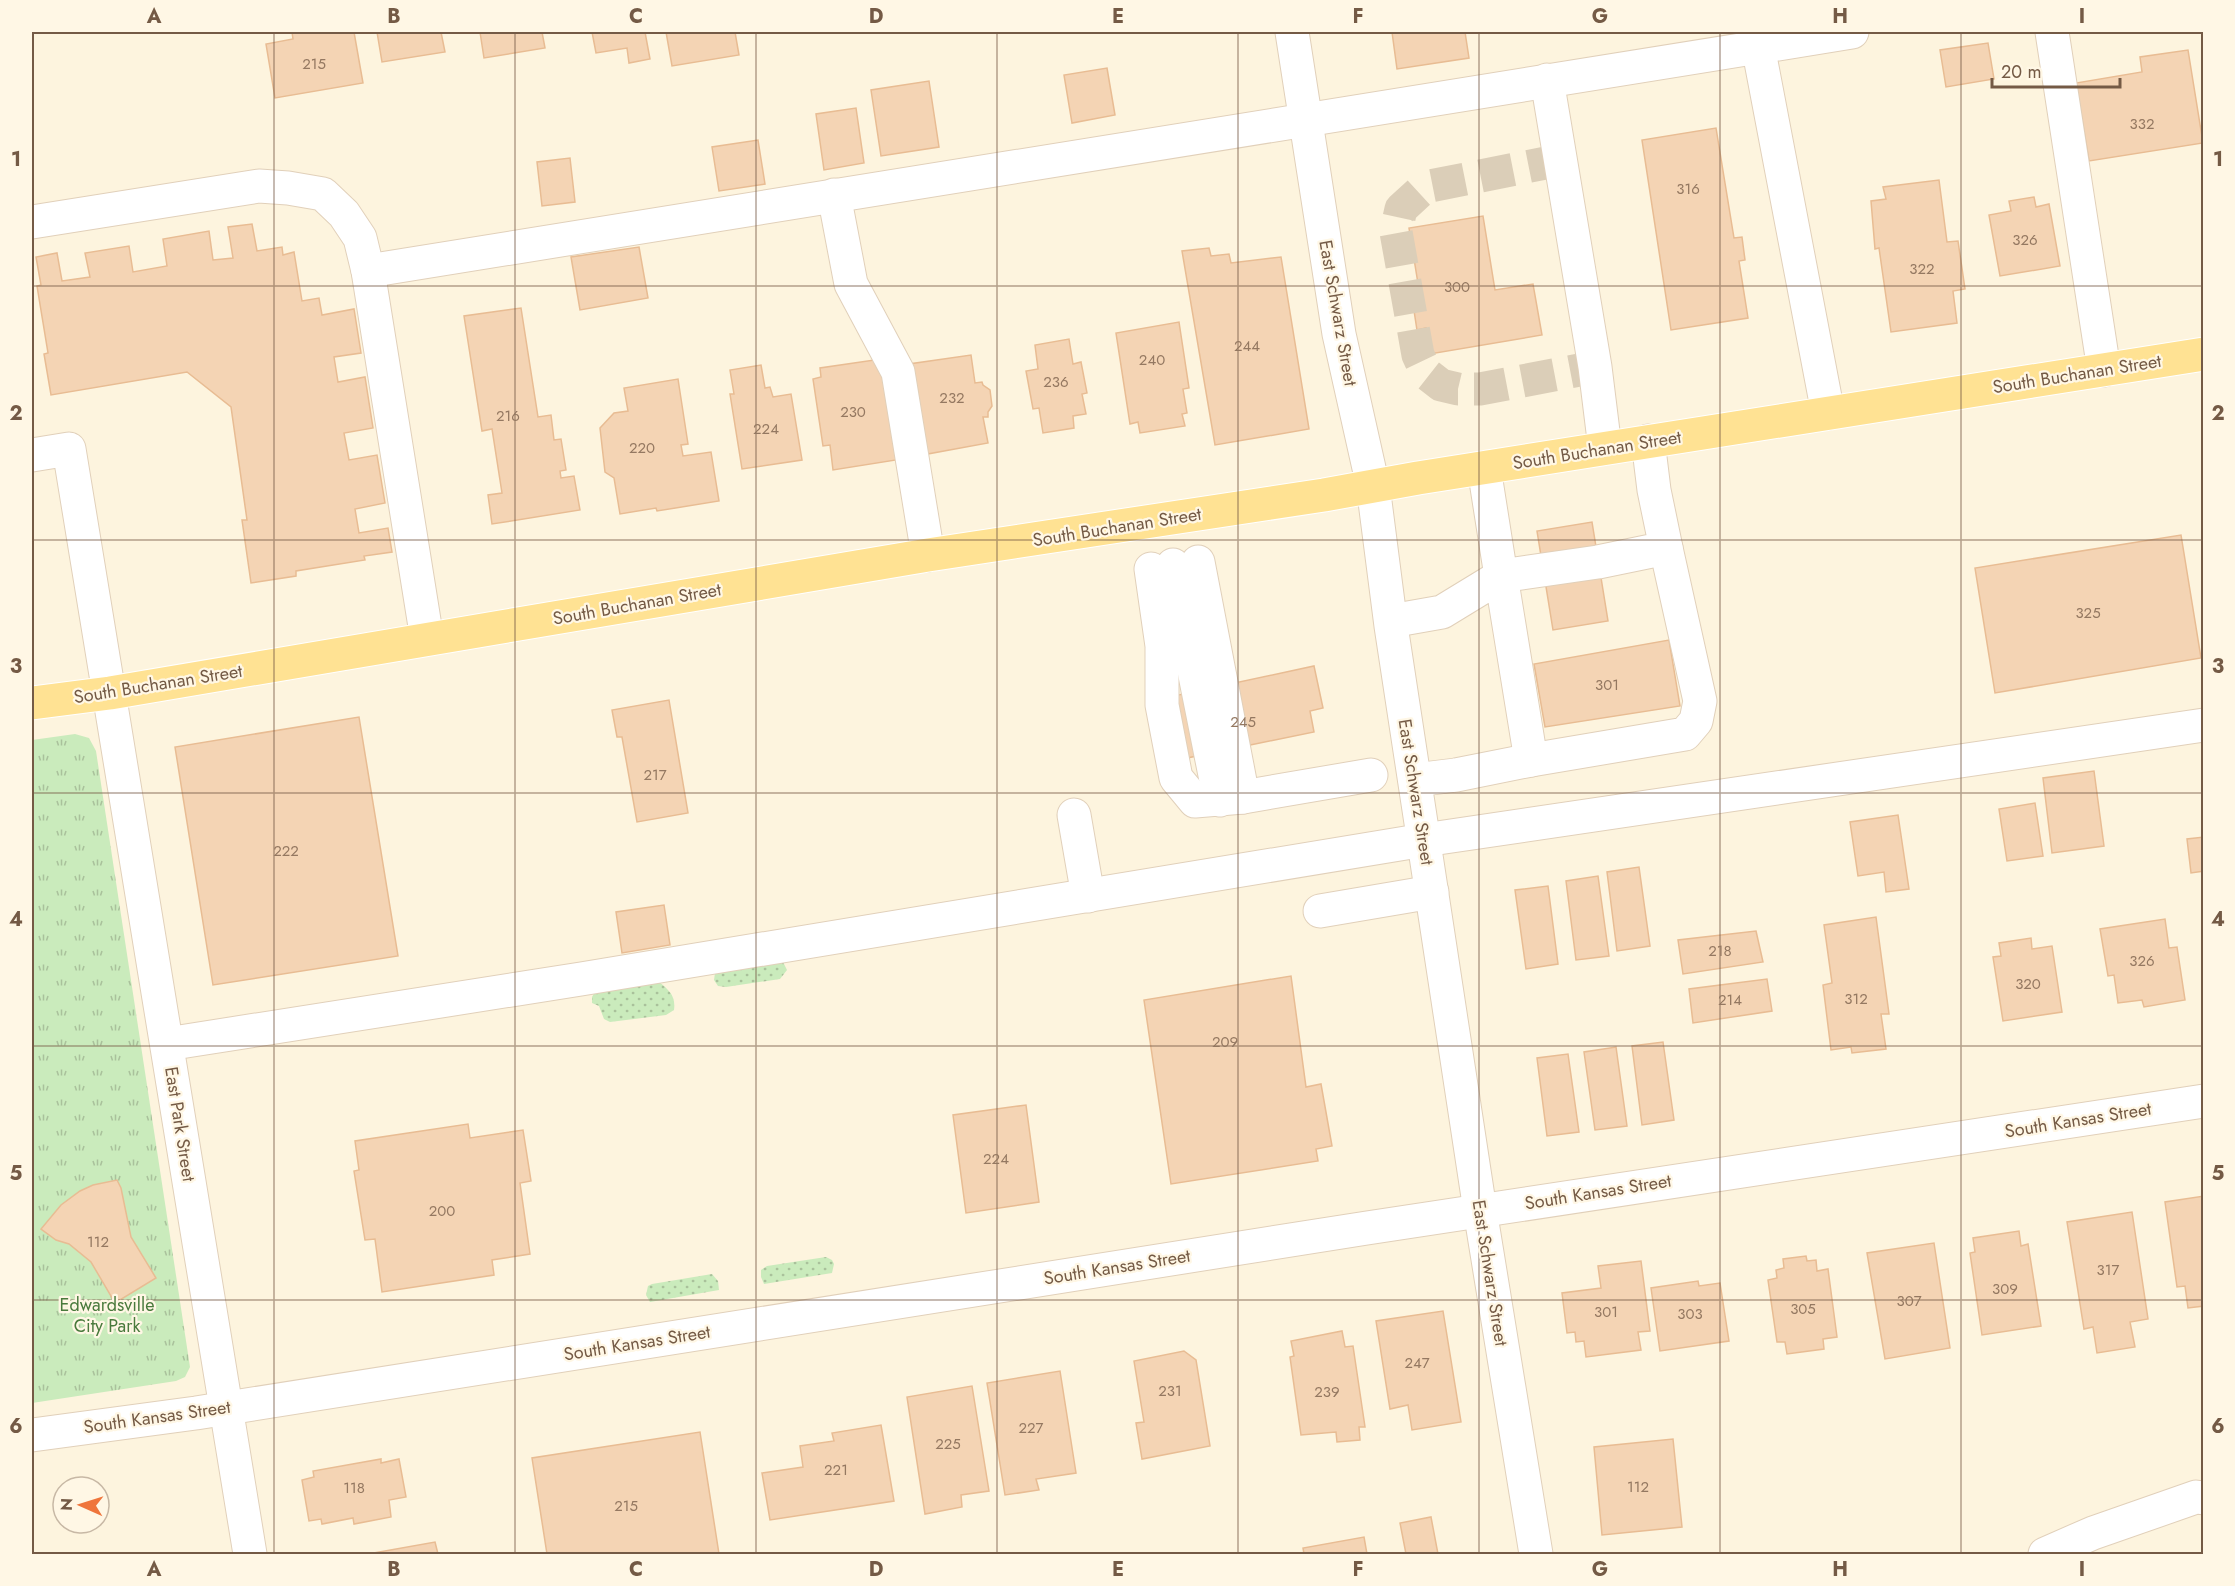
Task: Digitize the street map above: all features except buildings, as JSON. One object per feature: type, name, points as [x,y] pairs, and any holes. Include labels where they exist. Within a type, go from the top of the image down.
[{"type":"main road","name":"South Buchanan Street","points":[[32,703],[111,693],[928,555],[1324,495],[1648,441],[2204,354]]},
{"type":"street","name":"East Schwarz Street","points":[[1292,32],[1339,334],[1373,486],[1479,1210],[1536,1554]]},
{"type":"street","points":[[369,271],[1852,32]]},
{"type":"street","points":[[2052,32],[2104,370]]},
{"type":"street","points":[[1758,46],[1828,413]]},
{"type":"street","points":[[1547,80],[1595,367],[1605,448]]},
{"type":"street","points":[[32,222],[259,186],[324,194],[344,214],[360,237],[369,271],[427,639]]},
{"type":"street","points":[[834,195],[851,284],[898,372],[928,555]]},
{"type":"street","points":[[1415,780],[1456,775],[1531,760],[1685,735],[1696,721],[1700,701],[1654,490],[1648,441]]},
{"type":"street","name":"East Park Street","points":[[32,455],[69,449],[111,693],[250,1554]]},
{"type":"street","points":[[1484,468],[1531,760]]},
{"type":"street","points":[[1391,621],[1442,612],[1501,576],[1598,562],[1666,548]]},
{"type":"street","points":[[1231,799],[1174,565],[1162,646],[1162,705],[1176,778],[1196,801],[1231,799],[1371,775]]},
{"type":"street","points":[[167,1044],[562,982],[1424,840],[2204,725]]},
{"type":"street","points":[[1074,815],[1088,896]]},
{"type":"street","points":[[1320,911],[1432,892]]},
{"type":"street","name":"South Kansas Street","points":[[32,1435],[225,1408],[1479,1210],[2204,1101]]},
{"type":"street","points":[[2057,1552],[2093,1533],[2196,1497],[2204,1498]]},
{"type":"green space","name":"Edwardsville City Park","points":[[75,734],[89,738],[96,751],[190,1367],[185,1377],[176,1381],[32,1403],[32,740]]},
{"type":"green space","points":[[783,962],[787,970],[780,979],[726,987],[718,986],[714,980],[715,973]]},
{"type":"green space","points":[[659,982],[669,991],[674,1001],[674,1010],[666,1015],[610,1022],[604,1019],[599,1006],[592,1003],[596,990]]},
{"type":"green space","points":[[826,1257],[834,1264],[832,1273],[764,1284],[761,1277],[761,1270],[767,1266]]},
{"type":"green space","points":[[712,1274],[718,1281],[719,1290],[650,1302],[646,1295],[648,1286],[652,1284]]},
{"type":"tunnel","points":[[1561,160],[1425,187],[1401,209],[1396,232],[1418,355],[1427,374],[1441,385],[1458,389],[1480,389],[1595,367]]}]
